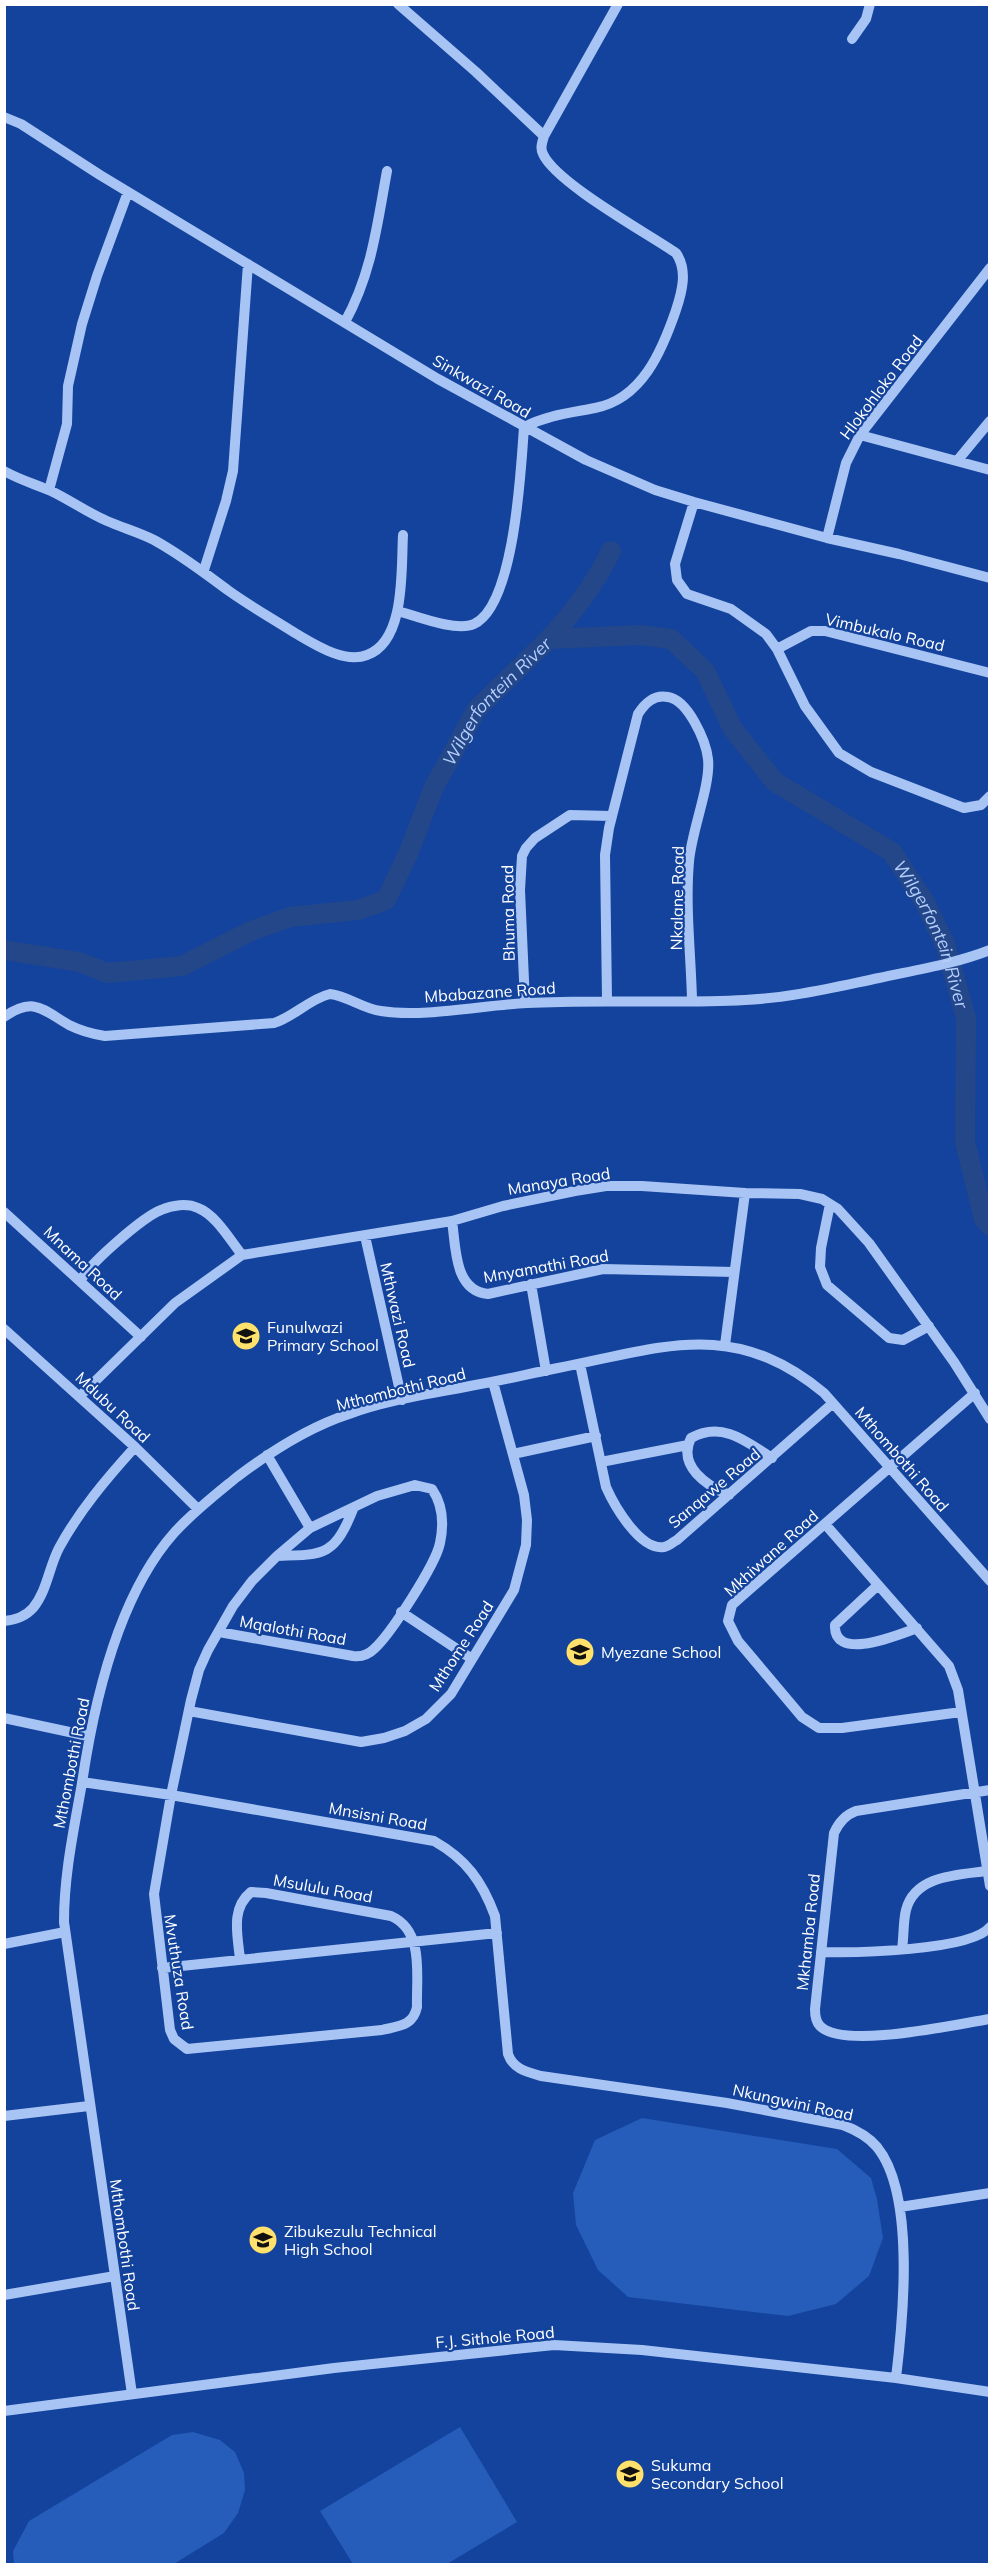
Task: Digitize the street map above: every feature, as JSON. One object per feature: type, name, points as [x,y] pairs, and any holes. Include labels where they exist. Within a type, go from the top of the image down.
[{"type":"street","points":[[398,4],[476,72],[544,136]]},
{"type":"street","points":[[398,611],[440,623],[466,627],[480,620],[488,611],[501,579],[518,512],[524,427],[548,416],[606,405],[636,387],[651,368],[668,334],[683,278],[682,265],[676,253],[593,199],[553,168],[541,148],[544,136],[618,4]]},
{"type":"street","points":[[852,39],[866,19],[870,4]]},
{"type":"street","name":"Sinkwazi Road","points":[[4,117],[21,124],[128,192],[524,427],[628,480],[694,502],[990,578]]},
{"type":"street","points":[[345,322],[362,289],[370,262],[387,171]]},
{"type":"street","points":[[49,490],[67,424],[68,386],[82,324],[128,192]]},
{"type":"street","points":[[204,570],[233,471],[248,264]]},
{"type":"street","name":"Hlokohloko Road","points":[[827,538],[846,463],[860,435],[990,268]]},
{"type":"street","points":[[957,461],[990,421]]},
{"type":"street","points":[[860,435],[990,470]]},
{"type":"street","points":[[4,471],[24,482],[49,490],[107,521],[136,531],[204,570],[229,591],[283,626],[336,654],[351,657],[365,656],[385,642],[398,611],[403,535]]},
{"type":"street","points":[[694,502],[675,564],[677,580],[687,594],[744,616],[766,634],[777,649],[805,706],[829,742],[850,761],[964,808],[981,806],[990,796]]},
{"type":"street","name":"Vimbukalo Road","points":[[777,649],[811,632],[825,631],[990,673]]},
{"type":"street","name":"Nkalane Road","points":[[611,816],[638,714],[644,705],[660,696],[674,698],[699,731],[708,760],[708,773],[694,829],[689,864],[692,1000]]},
{"type":"street","name":"Bhuma Road","points":[[525,1003],[520,890],[522,856],[535,838],[570,815],[611,816]]},
{"type":"street","points":[[607,1000],[605,875],[611,816]]},
{"type":"street","name":"Mbabazane Road","points":[[6,1015],[30,1006],[43,1007],[85,1033],[105,1036],[274,1023],[298,1012],[321,996],[330,994],[382,1012],[607,1000],[745,1000],[785,996],[930,967],[990,950]]},
{"type":"street","name":"Manaya Road","points":[[80,1396],[175,1303],[242,1255],[452,1221],[503,1206],[606,1186],[679,1187],[745,1194],[800,1194],[822,1199],[830,1204],[853,1223],[929,1326],[990,1419]]},
{"type":"street","points":[[724,1345],[745,1194]]},
{"type":"street","points":[[830,1204],[821,1248],[820,1267],[827,1285],[889,1338],[903,1340],[929,1326]]},
{"type":"street","points":[[81,1280],[86,1271],[105,1252],[159,1211],[171,1206],[196,1206],[208,1213],[242,1255]]},
{"type":"street","name":"Mnama Road","points":[[4,1212],[141,1337]]},
{"type":"street","name":"Mnyamathi Road","points":[[452,1221],[464,1281],[472,1290],[488,1294],[603,1269],[734,1272]]},
{"type":"street","name":"Mthwazi Road","points":[[365,1236],[402,1400]]},
{"type":"street","points":[[531,1284],[546,1371]]},
{"type":"street","name":"Mdubu Road","points":[[4,1329],[135,1447],[198,1509]]},
{"type":"street","name":"Mthombothi Road","points":[[132,2394],[65,1932],[64,1890],[88,1736],[116,1640],[140,1584],[167,1542],[198,1509],[267,1455],[316,1428],[349,1414],[402,1400],[682,1344],[724,1345],[757,1353],[802,1376],[833,1403],[887,1468],[990,1581]]},
{"type":"street","name":"Sanqawe Road","points":[[580,1364],[606,1487],[618,1512],[630,1527],[656,1546],[662,1547],[676,1540],[833,1403]]},
{"type":"street","name":"Mthome Road","points":[[189,1711],[361,1742],[405,1731],[426,1719],[451,1694],[514,1590],[521,1571],[526,1545],[527,1520],[524,1495],[493,1382]]},
{"type":"street","name":"Mkhiwane Road","points":[[961,1712],[842,1728],[819,1728],[802,1717],[738,1641],[728,1621],[732,1605],[975,1393]]},
{"type":"street","points":[[729,1495],[714,1489],[700,1477],[688,1458],[688,1445],[691,1438],[703,1433],[723,1431],[734,1434],[772,1458]]},
{"type":"street","points":[[513,1454],[596,1436]]},
{"type":"street","points":[[601,1462],[688,1445]]},
{"type":"street","points":[[4,1621],[14,1620],[27,1614],[35,1605],[59,1549],[76,1520],[135,1447]]},
{"type":"street","points":[[267,1455],[310,1528]]},
{"type":"street","name":"Mqalothi Road","points":[[415,1485],[432,1489],[438,1498],[441,1510],[440,1544],[435,1559],[376,1647],[359,1657],[219,1632],[233,1606],[252,1581],[276,1556],[310,1528],[377,1496],[415,1485]]},
{"type":"street","points":[[276,1556],[315,1555],[326,1551],[345,1529],[354,1507]]},
{"type":"street","points":[[825,1524],[949,1666],[958,1690],[990,1886]]},
{"type":"street","points":[[878,1585],[835,1625],[840,1638],[849,1645],[861,1645],[917,1628]]},
{"type":"street","points":[[401,1612],[472,1659]]},
{"type":"street","name":"Mvuthuza Road","points":[[219,1632],[199,1670],[171,1795],[154,1894],[170,2030],[174,2038],[187,2049],[370,2031],[405,2025],[415,2017],[417,2007],[415,1942]]},
{"type":"street","points":[[4,1718],[88,1736]]},
{"type":"street","name":"Mnsisni Road","points":[[82,1782],[171,1795],[434,1841],[454,1852],[487,1894],[495,1916],[508,2054]]},
{"type":"street","name":"Mkhamba Road","points":[[990,1790],[856,1811],[844,1819],[834,1833],[814,2009],[816,2021],[821,2028],[838,2036],[875,2036],[990,2019]]},
{"type":"street","points":[[902,1949],[906,1910],[912,1898],[925,1884],[941,1878],[987,1871]]},
{"type":"street","name":"Msululu Road","points":[[240,1960],[237,1908],[251,1893],[266,1893],[385,1914],[402,1922],[415,1942]]},
{"type":"street","points":[[821,1952],[879,1952],[966,1941],[983,1934],[990,1927]]},
{"type":"street","points":[[4,1944],[65,1932]]},
{"type":"street","points":[[162,1968],[496,1933]]},
{"type":"street","name":"Nkungwini Road","points":[[508,2054],[511,2062],[518,2068],[541,2076],[727,2103],[843,2125],[861,2132],[877,2147],[887,2164],[896,2186],[900,2207],[903,2249],[902,2330],[896,2378]]},
{"type":"street","points":[[4,2116],[89,2106]]},
{"type":"street","points":[[900,2207],[990,2193]]},
{"type":"street","points":[[4,2295],[115,2276]]},
{"type":"street","name":"F.J. Sithole Road","points":[[4,2411],[334,2368],[554,2345],[642,2350],[896,2378],[990,2392]]},
{"type":"shaded area","points":[[642,2118],[837,2149],[871,2178],[877,2199],[883,2238],[869,2276],[836,2304],[788,2316],[628,2297],[598,2270],[576,2225],[573,2193],[595,2140]]},
{"type":"shaded area","points":[[460,2427],[517,2522],[447,2564],[353,2564],[320,2511]]},
{"type":"shaded area","points":[[193,2432],[220,2440],[235,2452],[244,2473],[245,2490],[238,2513],[224,2533],[174,2564],[14,2564],[13,2551],[29,2521],[172,2435]]},
{"type":"waterway","points":[[549,639],[583,597],[611,551]]},
{"type":"waterway","name":"Wilgerfontein River","points":[[4,950],[79,962],[107,973],[182,966],[251,931],[290,917],[358,910],[386,900],[408,854],[433,789],[477,709],[549,639],[641,635],[671,639],[705,671],[733,729],[775,782],[892,852],[924,901],[945,944],[966,1018],[965,1142],[984,1219],[990,1226]]},
{"type":"place","name":"Funulwazi Primary School","points":[[246,1336]]},
{"type":"place","name":"Myezane School","points":[[580,1652]]},
{"type":"place","name":"Zibukezulu Technical High School","points":[[263,2240]]},
{"type":"place","name":"Sukuma Secondary School","points":[[630,2474]]}]
